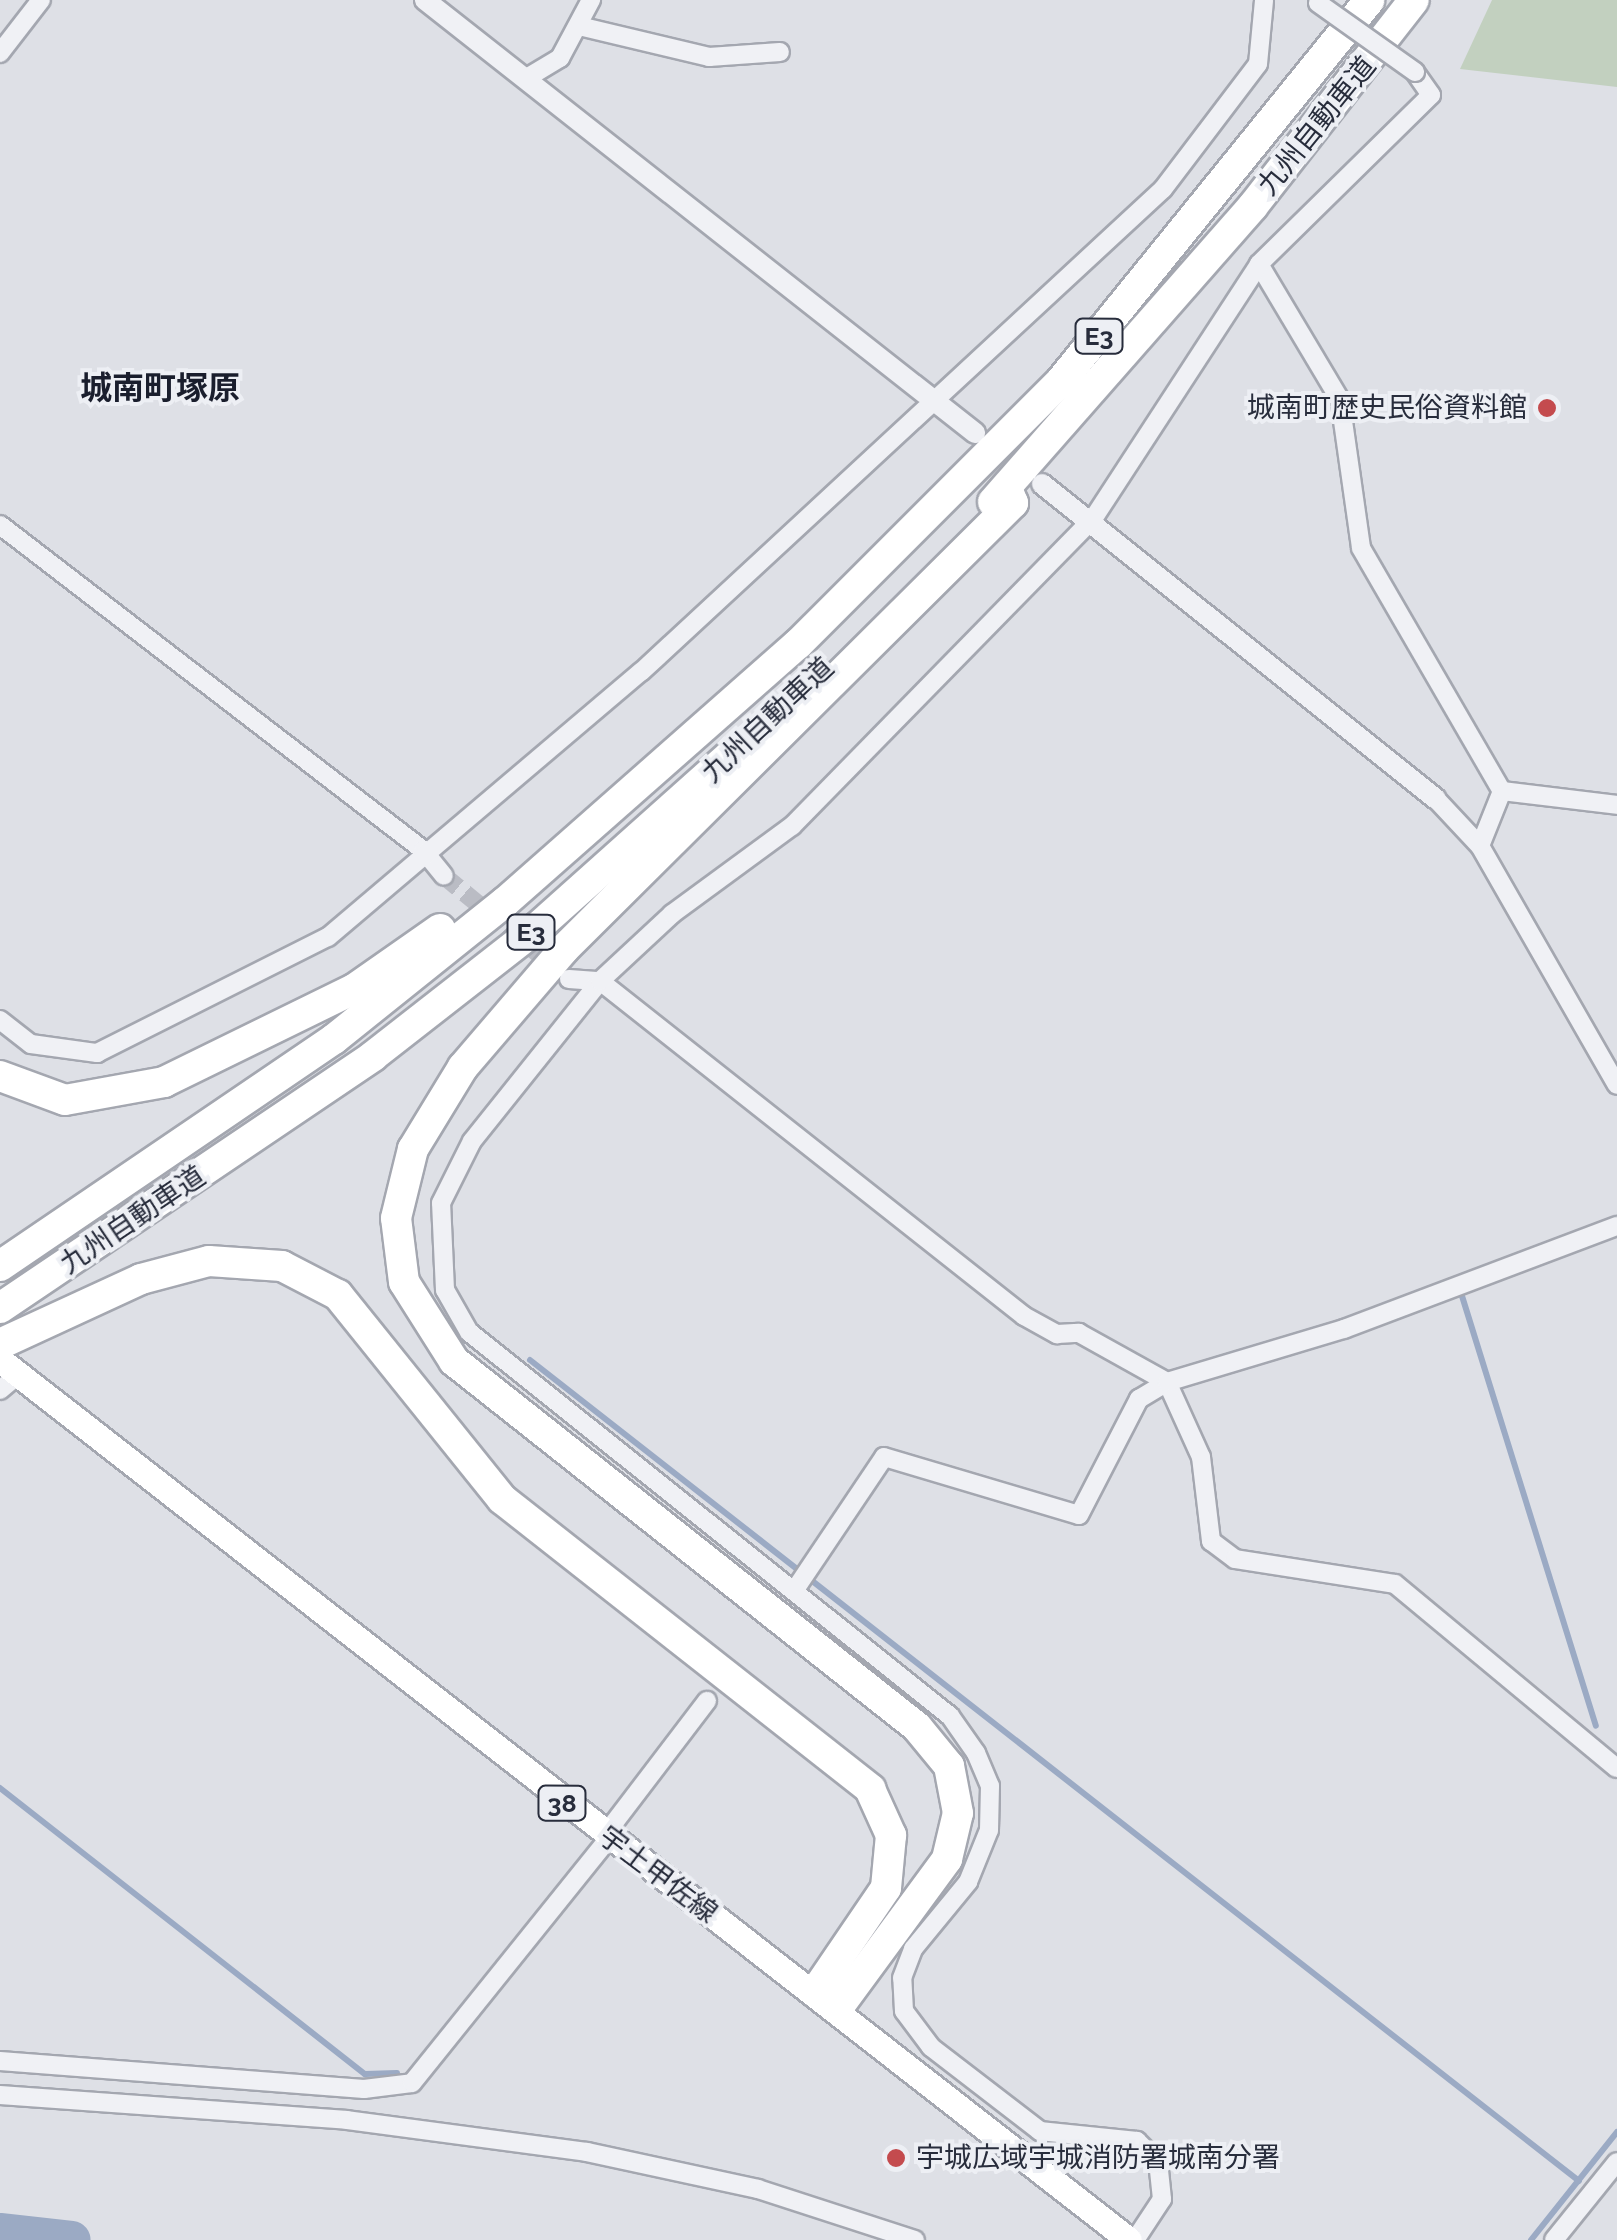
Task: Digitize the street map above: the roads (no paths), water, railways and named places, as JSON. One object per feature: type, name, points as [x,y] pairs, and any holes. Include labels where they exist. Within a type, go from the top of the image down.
[{"type":"highway","name":"九州自動車道","points":[[0,1266],[334,1039],[506,902],[798,644],[1060,381],[1369,0]]},
{"type":"highway","name":"九州自動車道","points":[[0,1308],[373,1056],[538,927],[1007,488],[1252,206],[1414,0]]},
{"type":"highway","points":[[826,2000],[947,1858],[958,1812],[949,1766],[918,1726],[454,1360],[404,1282],[396,1218],[413,1148],[476,1052],[564,948],[1013,503],[1007,488]]},
{"type":"highway","points":[[0,1076],[65,1100],[130,1093],[305,1015],[496,888],[798,644]]},
{"type":"highway","points":[[0,1344],[141,1280],[208,1261],[282,1266],[338,1295],[502,1499],[870,1789],[892,1835],[886,1888],[826,2000]]},
{"type":"main road","name":"宇土甲佐線","points":[[6,1375],[606,1838],[826,2000],[1132,2240]]},
{"type":"street","points":[[0,53],[41,0]]},
{"type":"street","points":[[425,0],[976,434]]},
{"type":"street","points":[[526,79],[560,58],[591,0]]},
{"type":"street","points":[[0,1020],[31,1044],[96,1052],[158,1028],[328,937],[424,850],[641,672],[1164,189],[1212,132],[1258,64],[1264,0]]},
{"type":"street","points":[[1132,2240],[1162,2198],[1158,2162],[1136,2141],[1040,2131],[930,2047],[904,2011],[914,1949],[968,1882],[989,1830],[990,1786],[950,1716],[469,1332],[445,1290],[441,1203],[472,1141],[600,981],[672,914],[792,826],[1093,519],[1259,264],[1431,95],[1414,72],[1317,2]]},
{"type":"street","points":[[579,26],[710,57],[780,52]]},
{"type":"street","points":[[1259,264],[1340,400],[1361,548],[1502,790]]},
{"type":"street","points":[[1042,484],[1093,519],[1436,798],[1480,846],[1617,1085]]},
{"type":"street","points":[[0,525],[424,850],[444,876]]},
{"type":"street","points":[[1502,790],[1617,805]]},
{"type":"street","points":[[1480,846],[1502,790]]},
{"type":"street","points":[[570,979],[600,981],[1024,1316],[1057,1334],[1079,1333],[1167,1382],[1201,1457],[1211,1542],[1235,1559],[1395,1584],[1617,1768]]},
{"type":"street","points":[[794,1591],[884,1457],[1079,1515],[1089,1510],[1139,1399],[1167,1382],[1344,1329],[1617,1226]]},
{"type":"street","points":[[0,2060],[364,2089],[412,2083],[606,1838],[707,1700]]},
{"type":"street","points":[[0,2094],[347,2120],[587,2152],[758,2188],[915,2240]]},
{"type":"street","points":[[1554,2240],[1617,2162]]},
{"type":"waterway","points":[[1462,1296],[1596,1726]]},
{"type":"waterway","points":[[530,1360],[1579,2181]]},
{"type":"waterway","points":[[0,1788],[365,2074],[397,2073]]},
{"type":"waterway","points":[[1531,2240],[1617,2132]]},
{"type":"waterway","points":[[0,2232],[72,2240]]},
{"type":"tunnel","points":[[444,876],[557,969]]},
{"type":"place","name":"城南町歴史民俗資料館","points":[[1547,408]]},
{"type":"place","name":"宇城広域宇城消防署城南分署","points":[[896,2158]]},
{"type":"district","name":"城南町塚原","points":[[160,388]]}]
